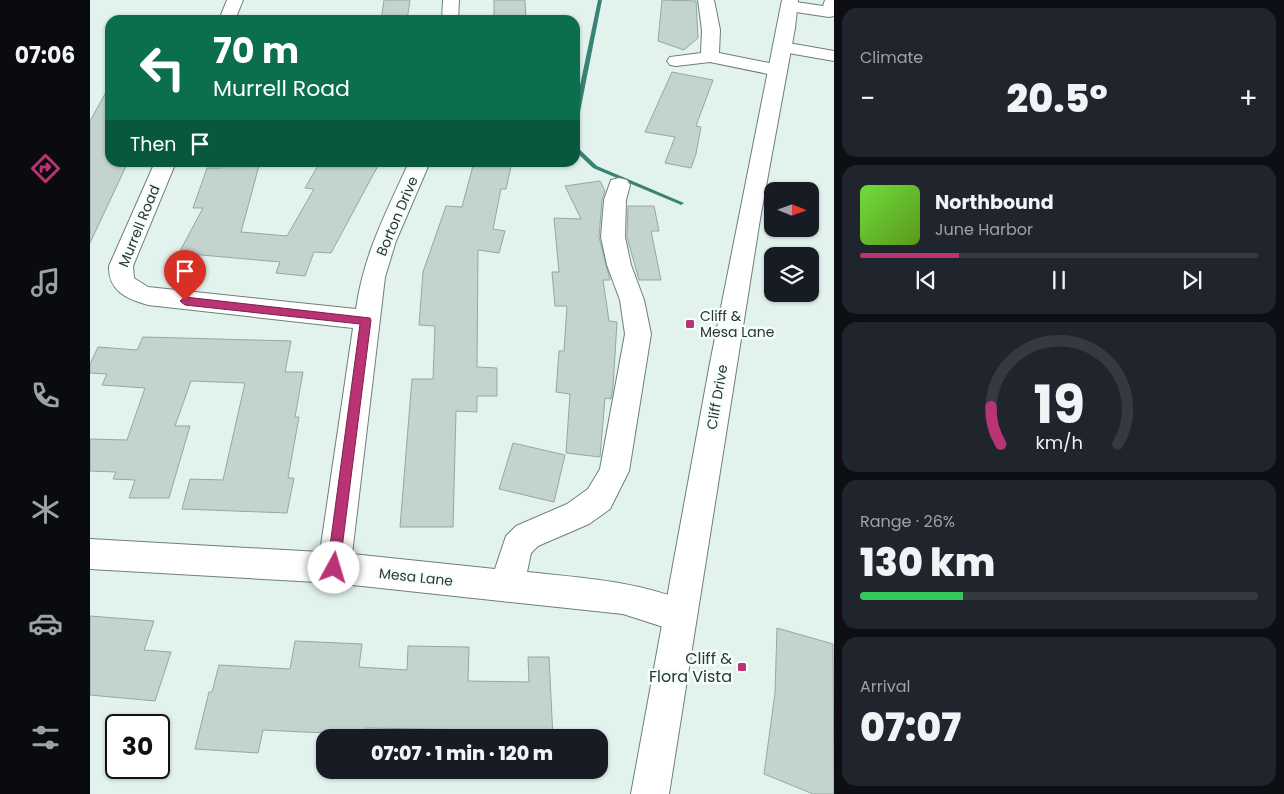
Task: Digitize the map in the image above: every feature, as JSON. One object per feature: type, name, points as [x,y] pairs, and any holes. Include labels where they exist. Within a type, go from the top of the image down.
[{"type":"street","points":[[229,15],[235,0]]},
{"type":"street","points":[[450,15],[451,0]]},
{"type":"street","points":[[706,0],[711,30],[710,57]]},
{"type":"street","points":[[790,3],[829,12],[833,0]]},
{"type":"street","name":"Cliff Drive","points":[[650,794],[679,615],[758,163],[790,3]]},
{"type":"street","points":[[676,61],[710,57],[780,59],[834,56]]},
{"type":"street","name":"Murrell Road","points":[[164,167],[121,266],[123,282],[128,288],[148,296],[366,320]]},
{"type":"street","name":"Borton Drive","points":[[334,568],[373,277],[384,241],[418,167]]},
{"type":"street","points":[[507,587],[518,546],[528,536],[578,514],[599,499],[614,471],[638,334],[632,300],[613,237],[615,200],[619,185]]},
{"type":"street","name":"Mesa Lane","points":[[90,554],[334,568],[623,598],[679,615]]},
{"type":"building","points":[[384,0],[410,0],[408,15],[382,15]]},
{"type":"building","points":[[494,0],[525,0],[526,15],[494,15]]},
{"type":"building","points":[[662,0],[696,1],[698,38],[684,50],[658,41]]},
{"type":"building","points":[[672,72],[713,80],[696,126],[701,127],[696,154],[691,168],[665,163],[675,137],[645,132]]},
{"type":"building","points":[[105,94],[105,167],[126,167],[90,243],[90,121]]},
{"type":"building","points":[[259,167],[241,232],[287,236],[314,189],[305,188],[317,167],[377,167],[331,253],[314,252],[305,276],[276,273],[280,262],[179,253],[203,208],[193,208],[207,168]]},
{"type":"building","points":[[473,167],[511,167],[506,189],[501,189],[493,229],[505,231],[499,253],[478,250],[477,367],[497,368],[497,396],[477,396],[477,412],[456,411],[453,527],[400,527],[412,379],[433,379],[435,326],[419,325],[423,272],[446,206],[462,207]]},
{"type":"building","points":[[600,181],[605,191],[602,200],[599,237],[610,280],[603,280],[609,321],[617,322],[613,387],[611,399],[605,398],[600,457],[566,453],[570,394],[556,392],[559,351],[564,351],[567,306],[555,306],[552,272],[559,272],[554,218],[581,219],[565,186]]},
{"type":"building","points":[[628,206],[654,206],[659,231],[651,231],[661,280],[639,280],[627,237]]},
{"type":"building","points":[[143,337],[291,341],[285,372],[303,372],[295,417],[299,417],[288,478],[294,478],[287,513],[182,509],[190,479],[223,480],[245,383],[191,381],[175,426],[190,426],[169,498],[129,498],[135,480],[113,479],[116,472],[90,471],[90,439],[127,440],[145,388],[102,385],[107,374],[90,373],[90,364],[98,347],[137,350]]},
{"type":"building","points":[[513,443],[565,455],[554,502],[499,489]]},
{"type":"building","points":[[90,616],[154,621],[144,650],[171,652],[155,701],[90,695]]},
{"type":"building","points":[[777,628],[833,644],[834,794],[813,794],[764,774],[775,693]]},
{"type":"building","points":[[295,641],[362,644],[359,667],[407,670],[408,646],[469,647],[468,681],[529,682],[528,657],[549,657],[553,729],[366,728],[316,729],[316,733],[263,730],[258,753],[195,749],[209,692],[212,692],[219,665],[290,669]]},
{"type":"waterway","points":[[580,98],[600,0]]},
{"type":"waterway","points":[[580,153],[595,167],[681,203]]},
{"type":"place","name":"Cliff & Mesa Lane","points":[[690,324]]},
{"type":"place","name":"Cliff & Flora Vista","points":[[742,667]]},
{"type":"route","points":[[185,301],[366,320],[334,568]]}]
